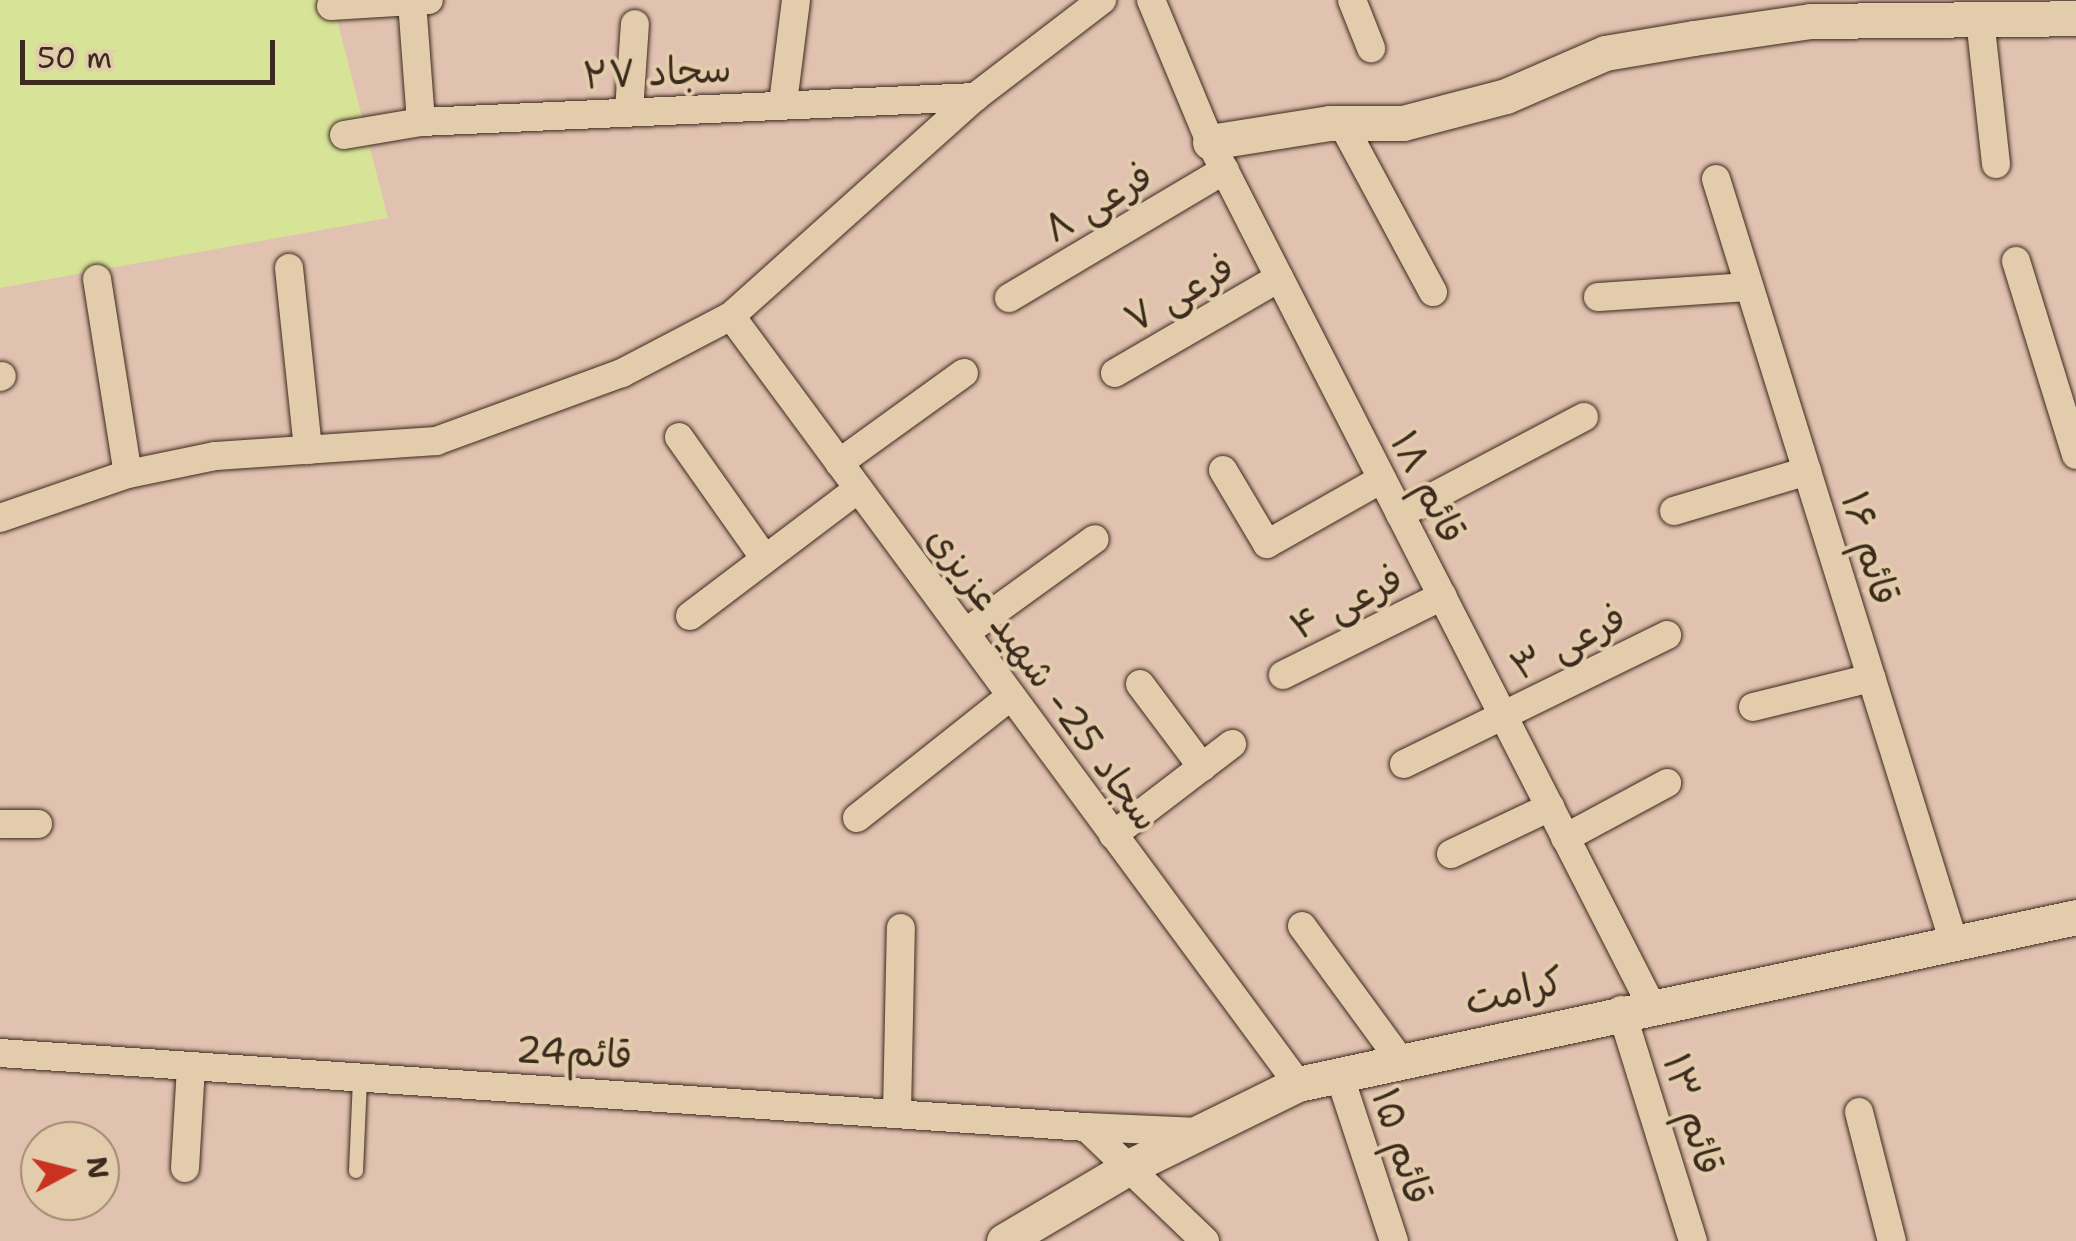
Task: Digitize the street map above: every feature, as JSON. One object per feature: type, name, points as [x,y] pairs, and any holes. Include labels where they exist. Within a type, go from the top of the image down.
[{"type":"street","points":[[783,104],[796,0]]},
{"type":"street","points":[[0,518],[128,474],[214,456],[436,441],[487,427],[622,373],[731,316],[975,97],[1102,0]]},
{"type":"street","name":"قائم ۱۸","points":[[1151,0],[1217,156],[1565,838],[1635,1006]]},
{"type":"street","points":[[1352,0],[1370,48]]},
{"type":"street","points":[[331,6],[422,1],[421,122]]},
{"type":"street","points":[[1217,156],[1342,123],[1403,124],[1506,96],[1605,53],[1811,10],[1980,19],[2076,18]]},
{"type":"street","points":[[1980,19],[1996,164]]},
{"type":"street","points":[[629,112],[635,24]]},
{"type":"street","name":"سجاد ۲۷","points":[[344,135],[421,122],[975,97]]},
{"type":"street","points":[[1342,123],[1434,292]]},
{"type":"street","name":"فرعی ۸","points":[[1010,298],[1217,156]]},
{"type":"street","name":"قائم ۱۶","points":[[1716,179],[1953,940]]},
{"type":"street","points":[[2016,261],[2074,438]]},
{"type":"street","points":[[290,268],[308,450]]},
{"type":"street","points":[[97,278],[128,474]]},
{"type":"street","name":"فرعی ۷","points":[[1115,373],[1279,278]]},
{"type":"street","points":[[1598,298],[1750,287]]},
{"type":"street","name":"سجاد 25- شهید عزیزی","points":[[731,316],[1298,1084]]},
{"type":"street","points":[[839,463],[964,373]]},
{"type":"street","points":[[1400,514],[1584,417]]},
{"type":"street","points":[[678,438],[765,560]]},
{"type":"street","points":[[1223,470],[1267,544],[1382,479]]},
{"type":"street","points":[[1674,511],[1807,471]]},
{"type":"street","points":[[690,616],[858,489]]},
{"type":"street","points":[[965,634],[1095,539]]},
{"type":"street","name":"فرعی ۴","points":[[1283,675],[1442,596]]},
{"type":"street","name":"فرعی ۳","points":[[1404,764],[1666,635]]},
{"type":"street","points":[[1753,707],[1871,678]]},
{"type":"street","points":[[1140,684],[1202,767]]},
{"type":"street","points":[[857,818],[1011,696]]},
{"type":"street","points":[[1114,834],[1232,744]]},
{"type":"street","points":[[1565,838],[1666,783]]},
{"type":"street","points":[[1451,854],[1550,808]]},
{"type":"street","points":[[0,824],[38,824]]},
{"type":"street","name":"کرامت","points":[[1004,1241],[1129,1166],[1298,1084],[1635,1006],[2076,917]]},
{"type":"street","points":[[1302,926],[1400,1060]]},
{"type":"street","points":[[897,1112],[902,928]]},
{"type":"street","name":"قائم ۱۳","points":[[1635,1006],[1692,1241]]},
{"type":"street","name":"قائم24","points":[[0,1053],[1199,1132]]},
{"type":"street","points":[[185,1168],[191,1067]]},
{"type":"street","name":"قائم ۱۵","points":[[1339,1074],[1394,1241]]},
{"type":"street","points":[[1859,1112],[1892,1241]]},
{"type":"street","points":[[1086,1127],[1205,1241]]},
{"type":"lane","points":[[356,1170],[360,1078]]},
{"type":"green space","points":[[0,0],[332,0],[388,218],[0,288]]}]
